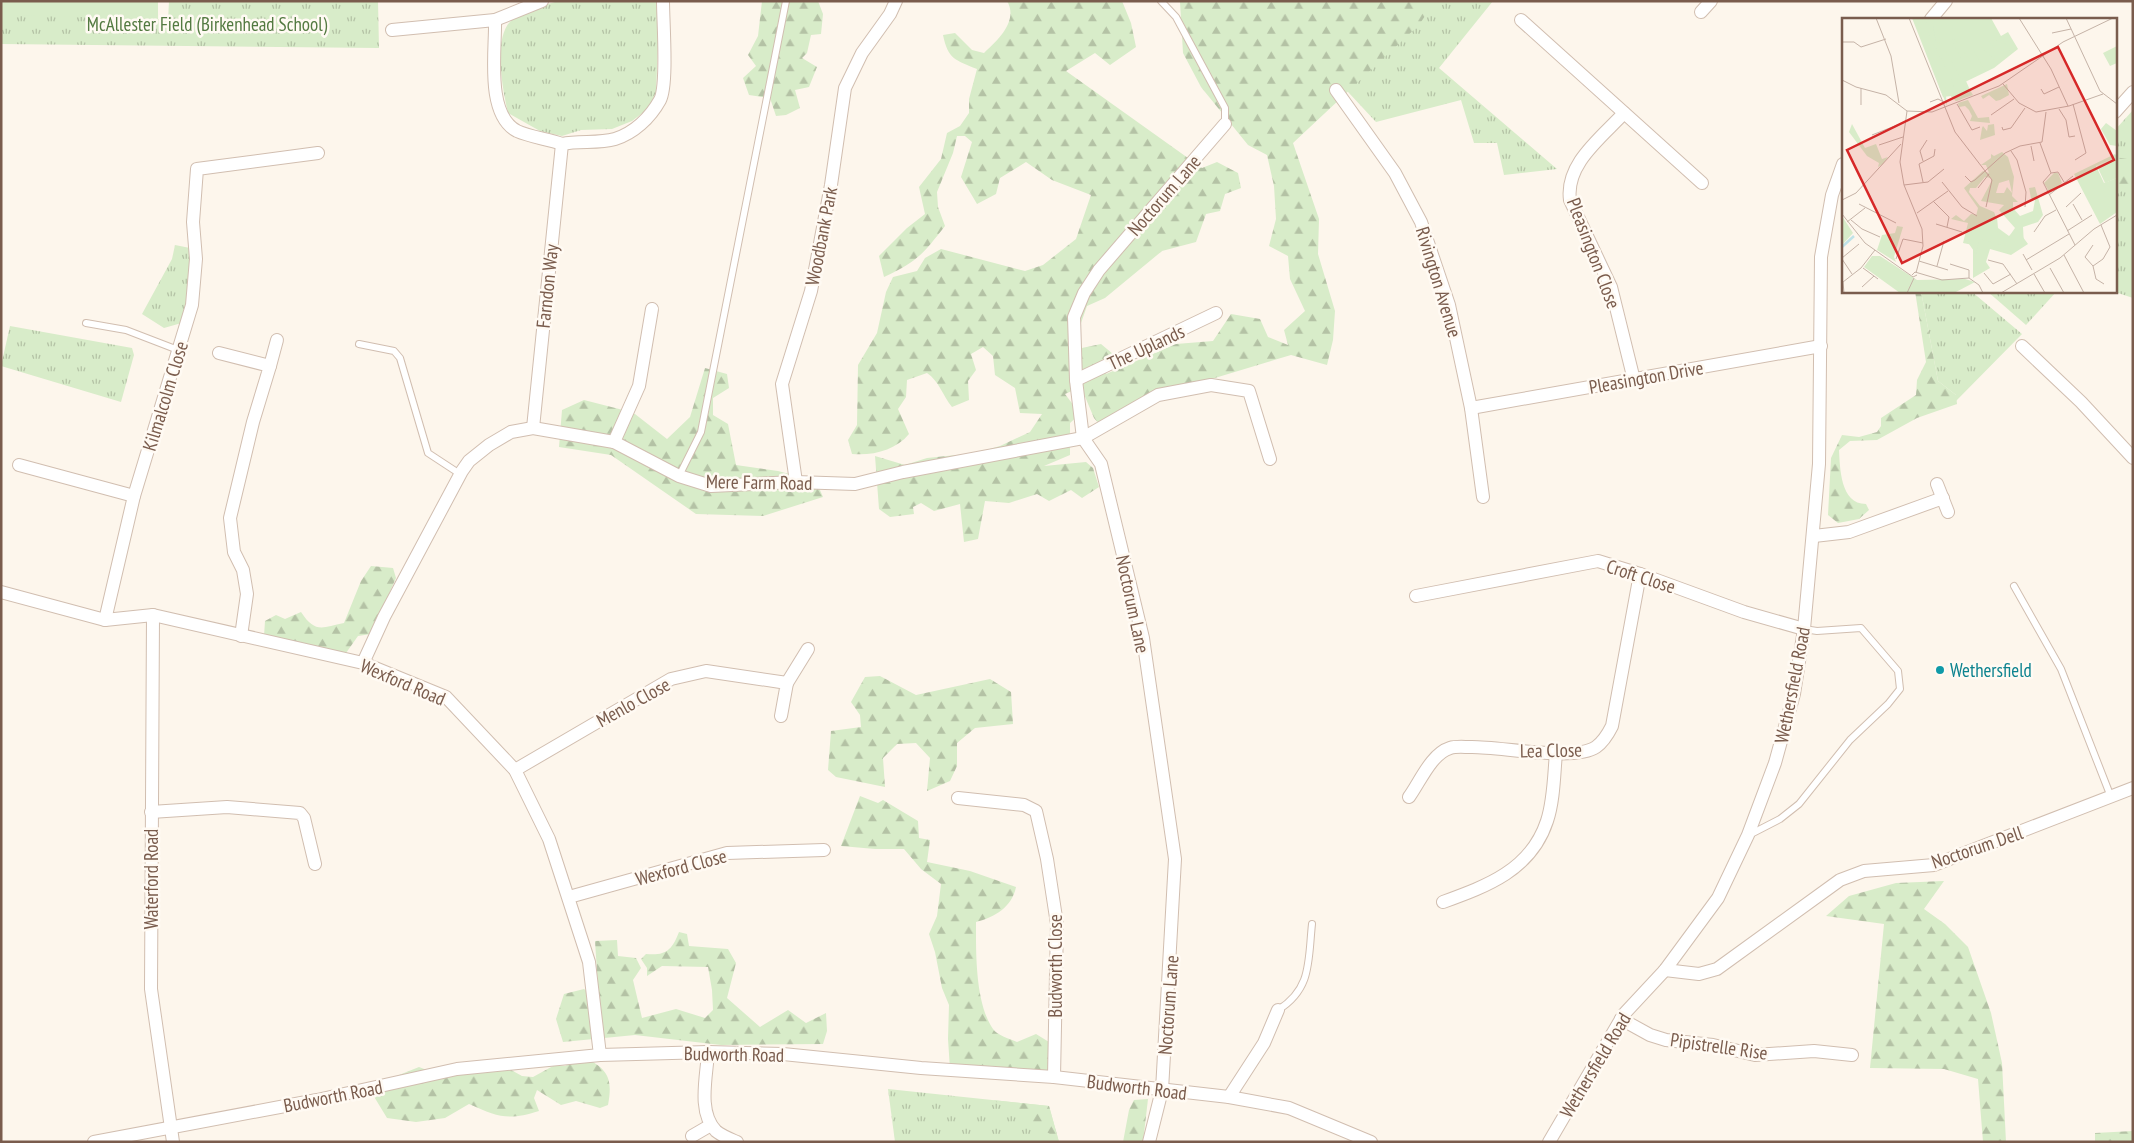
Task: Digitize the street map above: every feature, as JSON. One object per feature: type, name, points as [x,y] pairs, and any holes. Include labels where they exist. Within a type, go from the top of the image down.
[{"type":"street","points":[[392,30],[495,20],[542,1]]},
{"type":"street","points":[[495,20],[495,87],[503,116],[516,131],[562,144],[575,141],[614,139],[638,129],[661,99],[664,79],[664,1]]},
{"type":"street","name":"Woodbank Park","points":[[796,482],[782,384],[811,291],[845,88],[862,54],[890,14],[896,1]]},
{"type":"street","points":[[1701,12],[1711,1]]},
{"type":"street","points":[[1932,18],[1946,1]]},
{"type":"street","points":[[1521,20],[1702,183]]},
{"type":"street","name":"Rivington Avenue","points":[[1336,90],[1395,173],[1421,222],[1449,305],[1471,408],[1483,497]]},
{"type":"street","points":[[2116,111],[2133,92]]},
{"type":"street","name":"Pleasington Close","points":[[1624,114],[1578,164],[1570,178],[1569,190],[1570,200],[1611,287],[1634,380]]},
{"type":"street","name":"Noctorum Lane","points":[[1149,1142],[1162,1090],[1175,859],[1142,638],[1101,464],[1083,438],[1076,380],[1074,317],[1084,293],[1099,270],[1226,124]]},
{"type":"street","name":"Farndon Way","points":[[533,428],[562,144]]},
{"type":"street","name":"Kilmalcolm Close","points":[[105,620],[134,496],[180,350],[192,305],[196,259],[193,222],[198,169],[318,153]]},
{"type":"street","name":"Wethersfield Road","points":[[1548,1142],[1621,1019],[1695,933],[1718,898],[1748,835],[1775,763],[1794,694],[1804,629],[1814,536],[1819,464],[1821,257],[1830,202],[1842,167]]},
{"type":"street","points":[[614,442],[639,386],[652,309]]},
{"type":"street","name":"The Uplands","points":[[1076,380],[1216,313]]},
{"type":"street","points":[[241,636],[247,594],[243,570],[234,552],[230,518],[253,422],[276,340]]},
{"type":"street","name":"Pleasington Drive","points":[[1471,408],[1820,346]]},
{"type":"street","points":[[2022,346],[2081,402],[2133,458]]},
{"type":"street","name":"Kilmalcolm Close","points":[[219,353],[270,366]]},
{"type":"street","name":"Mere Farm Road","points":[[363,663],[384,617],[460,474],[469,461],[488,446],[511,432],[533,428],[614,442],[679,476],[711,486],[796,482],[855,484],[903,472],[1083,438],[1158,395],[1211,385],[1249,391],[1270,459]]},
{"type":"street","points":[[19,465],[134,496]]},
{"type":"street","points":[[1937,484],[1948,512]]},
{"type":"street","points":[[1814,536],[1849,532],[1943,498]]},
{"type":"street","name":"Croft Close","points":[[1416,596],[1598,561],[1640,574],[1744,612],[1804,629]]},
{"type":"street","name":"Lea Close","points":[[1409,797],[1438,755],[1451,747],[1480,746],[1581,752],[1594,748],[1605,738],[1612,726],[1640,574]]},
{"type":"street","name":"Wexford Road","points":[[1,592],[105,620],[153,615],[363,663],[446,697],[515,770],[549,839],[589,962],[600,1055]]},
{"type":"street","name":"Waterford Road","points":[[153,615],[151,989],[173,1142]]},
{"type":"street","points":[[781,716],[787,683],[808,649]]},
{"type":"street","name":"Menlo Close","points":[[515,770],[672,679],[706,670],[787,683]]},
{"type":"street","points":[[1443,902],[1498,881],[1517,866],[1537,843],[1548,820],[1556,752]]},
{"type":"street","name":"Noctorum Dell","points":[[1665,970],[1699,974],[1717,969],[1840,880],[1864,871],[1934,865],[2133,788]]},
{"type":"street","name":"Budworth Close","points":[[958,798],[1024,806],[1036,811],[1047,859],[1057,924],[1054,1077]]},
{"type":"street","points":[[152,812],[227,807],[300,814],[304,818],[315,864]]},
{"type":"street","name":"Wexford Close","points":[[569,897],[727,853],[824,850]]},
{"type":"street","points":[[1228,1097],[1264,1043],[1278,1010]]},
{"type":"street","name":"Pipistrelle Rise","points":[[1621,1019],[1650,1035],[1666,1040],[1713,1045],[1755,1055],[1814,1051],[1852,1055]]},
{"type":"street","points":[[708,1052],[705,1102],[711,1125],[718,1133],[737,1142]]},
{"type":"street","name":"Budworth Road","points":[[94,1142],[317,1100],[457,1069],[600,1055],[708,1052],[783,1054],[921,1068],[1054,1077],[1228,1097],[1288,1108],[1371,1142]]},
{"type":"street","points":[[692,1136],[711,1125]]},
{"type":"lane","points":[[679,476],[701,432],[786,1]]},
{"type":"lane","points":[[1161,1],[1176,17],[1225,108],[1226,124]]},
{"type":"lane","points":[[86,323],[126,330],[180,350]]},
{"type":"lane","points":[[359,344],[394,351],[400,358],[428,453],[460,474]]},
{"type":"lane","points":[[2014,586],[2061,669],[2111,797]]},
{"type":"lane","points":[[1748,835],[1780,819],[1798,804],[1850,740],[1888,704],[1900,689],[1898,672],[1861,628],[1817,631],[1804,629]]},
{"type":"lane","points":[[1278,1010],[1296,997],[1305,981],[1312,924]]},
{"type":"green space","points":[[1,1],[158,1],[158,19],[1,15]]},
{"type":"green space","name":"McAllester Field (Birkenhead School)","points":[[169,1],[378,1],[379,48],[1,44],[1,13],[158,19],[168,21]]},
{"type":"green space","points":[[559,1],[657,1],[656,92],[649,108],[632,121],[612,129],[581,130],[562,136],[540,131],[508,113],[501,64],[502,38],[506,28],[512,20],[522,13]]},
{"type":"green space","points":[[762,1],[818,1],[823,14],[821,34],[811,35],[807,53],[802,58],[817,67],[809,87],[795,90],[800,108],[786,115],[776,116],[770,98],[749,95],[743,78],[756,66],[748,55],[758,36]]},
{"type":"green space","points":[[1007,1],[1122,1],[1131,23],[1136,47],[1110,65],[1095,53],[1066,71],[1202,168],[1217,162],[1238,173],[1241,188],[1225,194],[1220,211],[1206,214],[1196,242],[1162,251],[1105,298],[1087,306],[1075,340],[1077,349],[1101,344],[1113,354],[1106,374],[1176,344],[1213,341],[1231,314],[1260,319],[1268,337],[1288,345],[1284,330],[1305,311],[1290,279],[1288,256],[1269,246],[1276,219],[1274,186],[1267,155],[1248,145],[1201,87],[1183,53],[1180,2],[1435,1],[1419,25],[1293,143],[1319,219],[1318,254],[1335,311],[1333,340],[1327,365],[1291,355],[1185,387],[1106,432],[1094,418],[1081,387],[1065,394],[1080,414],[1070,423],[1070,455],[1044,466],[1086,462],[1093,468],[1099,487],[1082,498],[1071,490],[1049,501],[1037,494],[1009,503],[985,501],[978,539],[964,542],[960,504],[934,511],[921,503],[913,507],[914,514],[890,517],[879,509],[875,456],[905,465],[927,458],[976,453],[1000,446],[1030,432],[1042,414],[1020,413],[1015,388],[995,375],[993,356],[983,347],[971,354],[976,370],[968,381],[969,400],[952,407],[935,380],[927,373],[907,380],[906,397],[898,409],[909,434],[904,440],[884,451],[852,454],[848,440],[857,425],[858,365],[877,333],[886,292],[893,277],[917,271],[925,258],[941,249],[1025,271],[1043,265],[1076,239],[1091,195],[1052,180],[1026,162],[1000,178],[996,194],[977,204],[961,177],[972,142],[965,136],[957,136],[953,153],[937,192],[938,207],[945,226],[931,244],[912,262],[884,277],[879,256],[907,228],[925,214],[919,187],[941,159],[947,133],[960,126],[969,113],[969,99],[977,69],[958,61],[950,54],[943,35],[955,33],[972,50],[984,53],[1005,30],[1010,16],[1010,8]]},
{"type":"green space","points":[[1182,1],[1493,1],[1439,68],[1557,169],[1504,175],[1497,143],[1474,143],[1461,100],[1376,122],[1335,78]]},
{"type":"green space","points":[[2133,110],[2133,298],[2115,292],[2116,129]]},
{"type":"green space","points":[[2116,157],[2133,160],[2133,185],[2116,194]]},
{"type":"green space","points":[[175,245],[195,249],[185,322],[164,328],[142,314],[172,259]]},
{"type":"green space","points":[[1915,292],[1921,292],[1938,381],[1956,395],[1957,404],[1917,418],[1877,440],[1850,441],[1839,450],[1841,475],[1846,491],[1857,502],[1866,504],[1869,510],[1859,519],[1838,523],[1828,515],[1831,458],[1842,435],[1859,437],[1877,432],[1881,426],[1881,418],[1916,395],[1917,380],[1926,362]]},
{"type":"green space","points":[[1921,292],[1972,292],[2022,334],[1956,401],[1956,395],[1938,381]]},
{"type":"green space","points":[[1988,292],[2056,292],[2026,325]]},
{"type":"green space","points":[[10,326],[132,348],[134,355],[121,402],[1,366]]},
{"type":"green space","points":[[705,368],[727,374],[729,388],[713,398],[713,415],[728,424],[736,465],[778,471],[816,481],[823,497],[763,516],[696,514],[611,455],[559,447],[562,410],[584,400],[635,414],[667,439],[690,417]]},
{"type":"green space","points":[[371,566],[393,568],[396,578],[371,634],[358,636],[346,653],[264,636],[265,621],[276,615],[285,619],[301,612],[310,623],[319,627],[344,623],[361,581]]},
{"type":"green space","points":[[880,676],[916,695],[990,679],[1011,692],[1013,724],[975,728],[957,743],[957,766],[950,781],[927,791],[930,758],[916,743],[897,744],[883,758],[885,787],[836,777],[828,770],[831,731],[861,727],[860,715],[851,702],[865,677]]},
{"type":"green space","points":[[860,796],[878,803],[883,800],[918,821],[919,838],[930,840],[927,862],[970,871],[1016,887],[1007,906],[996,914],[976,922],[978,977],[983,1006],[993,1029],[1001,1035],[1017,1042],[1036,1034],[1049,1042],[1057,1072],[950,1069],[948,1039],[949,1005],[942,988],[935,952],[929,934],[937,916],[941,884],[921,869],[904,849],[841,846]]},
{"type":"green space","points":[[1944,881],[1924,909],[1945,924],[1968,947],[1991,1013],[2002,1063],[2006,1142],[1983,1142],[1978,1079],[1944,1069],[1870,1068],[1884,924],[1826,916],[1849,896],[1896,883]]},
{"type":"green space","points":[[679,932],[687,934],[689,946],[728,949],[736,963],[727,998],[760,1027],[788,1010],[806,1023],[826,1013],[827,1031],[823,1044],[721,1045],[635,1035],[563,1042],[556,1019],[564,994],[584,989],[590,994],[598,987],[595,941],[617,940],[618,956],[636,958],[641,968],[633,980],[642,1018],[676,1009],[705,1018],[713,1010],[708,967],[662,966],[647,976],[647,968],[641,959],[646,954],[663,953],[671,947]]},
{"type":"green space","points":[[585,1057],[599,1066],[607,1076],[610,1088],[608,1105],[600,1108],[576,1101],[561,1105],[537,1090],[534,1098],[539,1111],[528,1114],[511,1117],[496,1115],[469,1104],[445,1118],[416,1122],[387,1118],[370,1090],[384,1081],[419,1067],[437,1074],[500,1064],[522,1076],[533,1077],[553,1066],[565,1066]]},
{"type":"green space","points":[[888,1089],[1049,1106],[1059,1142],[895,1142]]},
{"type":"green space","points":[[1148,1099],[1143,1142],[1123,1142],[1129,1110],[1134,1100]]},
{"type":"green space","points":[[993,1100],[1049,1106],[1059,1142],[1048,1142],[1050,1134]]},
{"type":"green space","points":[[2133,1131],[2133,1142],[2095,1142],[2095,1133]]},
{"type":"place","name":"Wethersfield","points":[[1940,670]]}]
